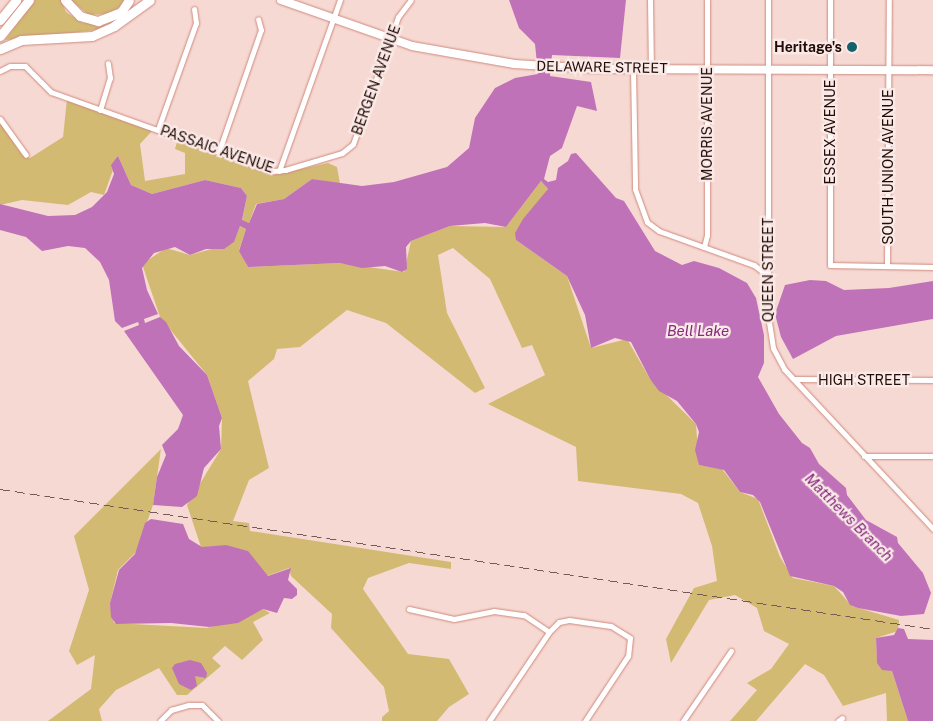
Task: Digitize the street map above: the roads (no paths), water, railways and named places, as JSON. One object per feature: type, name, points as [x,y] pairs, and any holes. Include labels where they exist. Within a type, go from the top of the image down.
[{"type":"highway","points":[[0,20],[16,0]]},
{"type":"highway","points":[[0,36],[29,0]]},
{"type":"highway","points":[[65,0],[80,16],[98,21],[115,15],[129,0]]},
{"type":"highway","points":[[128,16],[137,0]]},
{"type":"highway","points":[[0,49],[21,40],[92,36],[128,16],[150,0]]},
{"type":"main road","name":"DELAWARE STREET","points":[[281,0],[390,39],[437,52],[534,66],[554,68],[706,70],[933,70]]},
{"type":"street","name":"PASSAIC AVENUE","points":[[0,71],[7,67],[25,66],[45,89],[100,110],[279,170],[340,0]]},
{"type":"street","name":"BERGEN AVENUE","points":[[279,170],[342,153],[353,144],[400,12],[411,0]]},
{"type":"street","points":[[650,0],[650,69]]},
{"type":"street","name":"MORRIS AVENUE","points":[[704,247],[707,235],[707,0]]},
{"type":"street","name":"QUEEN STREET","points":[[768,0],[768,331],[772,348],[784,369],[933,529]]},
{"type":"street","name":"ESSEX AVENUE","points":[[830,0],[830,265],[887,265]]},
{"type":"street","name":"SOUTH UNION AVENUE","points":[[887,265],[889,0]]},
{"type":"street","points":[[158,129],[196,23],[194,9]]},
{"type":"street","points":[[219,151],[261,30],[258,19]]},
{"type":"street","points":[[100,110],[110,78],[108,63]]},
{"type":"street","points":[[633,69],[637,199],[652,227],[754,265],[768,275]]},
{"type":"street","points":[[0,119],[26,155]]},
{"type":"street","points":[[887,265],[933,267]]},
{"type":"street","name":"HIGH STREET","points":[[794,379],[933,380]]},
{"type":"street","points":[[864,456],[933,456]]},
{"type":"street","points":[[409,609],[454,619],[494,611],[524,615],[549,632]]},
{"type":"street","points":[[489,721],[549,632],[559,622],[569,620],[611,626],[630,638],[628,656],[585,721]]},
{"type":"street","points":[[683,721],[731,651]]},
{"type":"street","points":[[160,721],[171,710],[189,705],[202,705],[218,721]]},
{"type":"water","name":"Bell Lake","points":[[509,0],[626,0],[620,58],[552,55],[550,76],[591,82],[597,111],[577,106],[562,148],[550,156],[544,179],[548,182],[556,180],[558,168],[568,161],[571,154],[576,153],[616,198],[624,201],[655,251],[682,265],[694,261],[719,268],[747,283],[756,298],[764,335],[764,363],[758,377],[779,414],[802,443],[810,448],[819,464],[846,488],[847,495],[866,520],[897,537],[898,543],[923,573],[931,593],[924,614],[901,616],[858,608],[850,605],[843,592],[834,586],[790,576],[760,502],[753,495],[740,492],[724,470],[699,465],[695,450],[699,432],[696,424],[677,401],[659,391],[650,379],[631,342],[615,338],[591,348],[585,315],[567,276],[516,240],[515,233],[523,219],[548,189],[541,181],[506,227],[485,223],[450,226],[411,241],[406,247],[407,269],[402,272],[385,266],[362,268],[340,263],[248,267],[239,251],[246,229],[240,226],[234,242],[224,249],[206,249],[190,255],[175,247],[154,253],[142,268],[147,290],[158,314],[144,319],[145,323],[160,317],[166,322],[179,346],[207,375],[222,418],[219,426],[221,449],[204,468],[197,496],[182,507],[153,505],[157,477],[166,455],[162,445],[178,429],[183,415],[124,331],[139,325],[138,322],[122,328],[115,321],[109,280],[100,262],[85,248],[68,246],[42,251],[26,237],[0,230],[0,204],[48,216],[75,215],[92,207],[107,192],[114,174],[111,165],[118,156],[131,185],[152,194],[205,180],[241,188],[247,196],[242,220],[249,223],[257,204],[284,199],[312,179],[362,186],[394,182],[447,167],[469,148],[475,118],[495,88],[515,78],[538,74],[535,44],[519,28]]},
{"type":"water","points":[[810,280],[826,281],[844,290],[889,288],[933,281],[933,319],[836,336],[793,359],[781,337],[775,314],[785,285]]},
{"type":"water","points":[[151,519],[183,524],[189,539],[202,547],[226,545],[248,551],[268,576],[291,568],[288,580],[297,589],[297,595],[292,599],[284,598],[277,613],[263,609],[238,623],[209,627],[171,623],[116,624],[111,617],[110,603],[119,570],[135,554],[145,523]]},
{"type":"water","points":[[898,628],[904,629],[908,639],[933,640],[933,721],[908,721],[892,671],[882,670],[877,663],[876,638],[894,635]]},
{"type":"water","points":[[190,660],[201,663],[207,673],[206,678],[195,676],[197,686],[191,690],[179,684],[172,668],[175,664]]},
{"type":"railway","points":[[0,489],[933,629]]},
{"type":"place","name":"Heritage's","points":[[852,47]]},
{"type":"water label","name":"Matthews Branch","points":[[849,517]]}]
